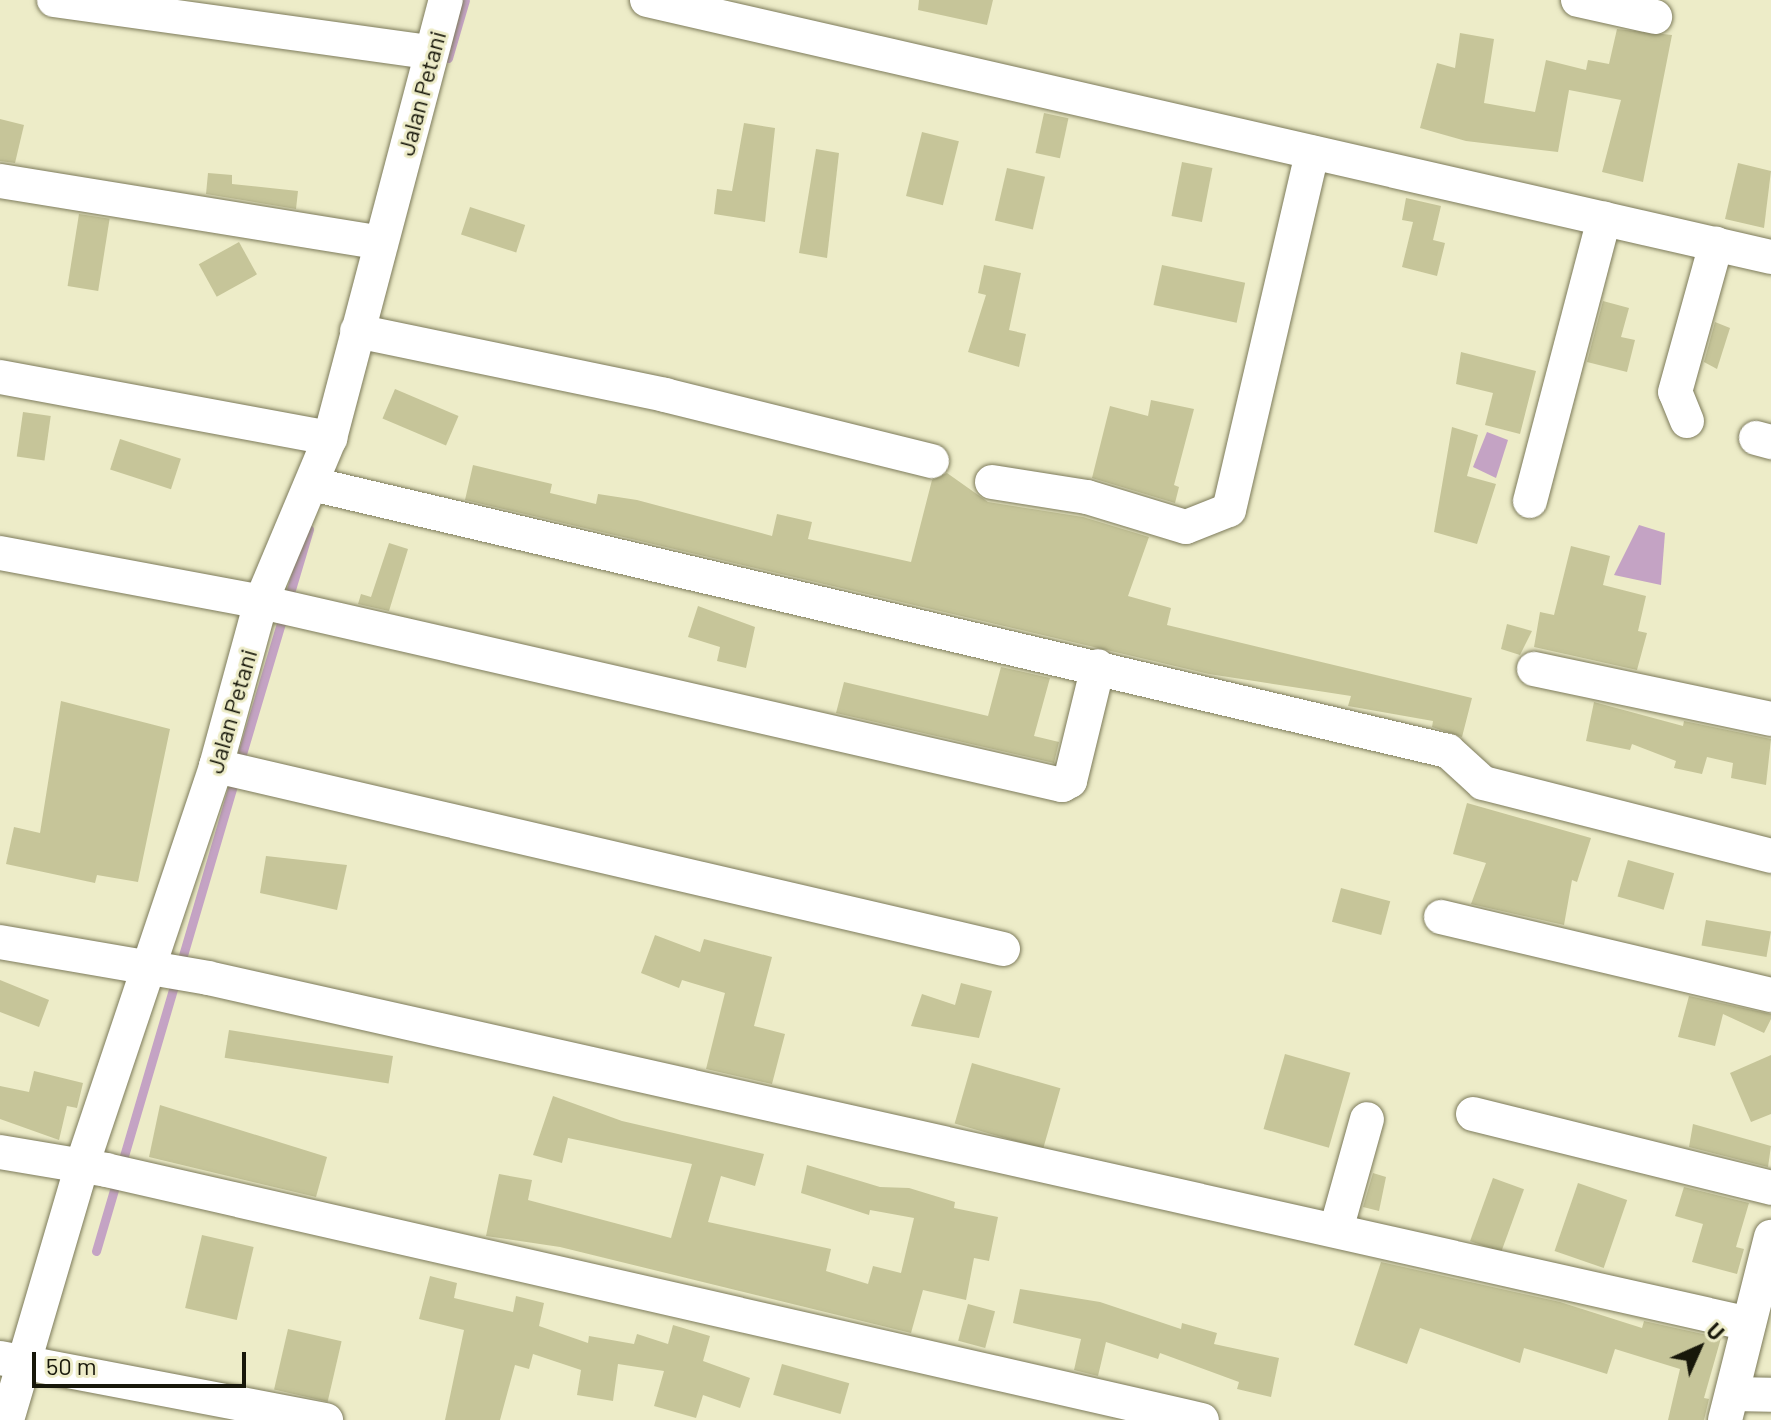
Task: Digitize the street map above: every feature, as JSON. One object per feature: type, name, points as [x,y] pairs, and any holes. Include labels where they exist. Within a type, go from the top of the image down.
[{"type":"street","points":[[54,0],[430,52]]},
{"type":"street","name":"Jalan Petani","points":[[7,1420],[12,1360],[94,1169],[234,770],[261,602],[325,488],[330,438],[446,0]]},
{"type":"street","points":[[647,0],[1771,257]]},
{"type":"street","points":[[1578,0],[1655,17]]},
{"type":"street","points":[[992,482],[1087,497],[1186,527],[1229,510],[1312,152]]},
{"type":"street","points":[[0,181],[381,243]]},
{"type":"street","points":[[1530,501],[1604,219]]},
{"type":"street","points":[[1687,421],[1675,392],[1716,244]]},
{"type":"street","points":[[357,331],[665,395],[932,461]]},
{"type":"street","points":[[0,377],[330,438]]},
{"type":"street","points":[[325,488],[1098,666],[1448,751],[1483,783],[1771,856]]},
{"type":"street","points":[[0,553],[261,602],[1062,785],[1070,781],[1098,666]]},
{"type":"street","points":[[1534,669],[1771,719]]},
{"type":"street","points":[[234,770],[1003,949]]},
{"type":"street","points":[[1441,917],[1771,995]]},
{"type":"street","points":[[0,942],[208,978],[1749,1324]]},
{"type":"street","points":[[1473,1114],[1771,1188]]},
{"type":"street","points":[[1336,1230],[1367,1119]]},
{"type":"street","points":[[0,1152],[94,1169],[1202,1420]]},
{"type":"street","points":[[1771,1237],[1728,1407],[1771,1395]]},
{"type":"street","points":[[12,1360],[326,1420]]},
{"type":"shaded area","points":[[1487,432],[1508,440],[1496,478],[1473,467]]},
{"type":"shaded area","points":[[1639,525],[1665,533],[1661,585],[1614,575]]},
{"type":"building","points":[[919,0],[993,0],[987,25],[918,10]]},
{"type":"building","points":[[1617,29],[1672,35],[1643,182],[1602,172],[1621,100],[1569,90],[1558,152],[1466,141],[1420,128],[1437,63],[1455,68],[1460,33],[1494,39],[1484,103],[1535,112],[1546,60],[1586,70],[1588,60],[1609,64]]},
{"type":"building","points":[[1044,113],[1068,118],[1060,158],[1035,153]]},
{"type":"building","points":[[0,119],[24,125],[15,163],[0,161]]},
{"type":"building","points":[[744,123],[775,128],[765,222],[714,214],[717,189],[732,191]]},
{"type":"building","points":[[922,132],[959,141],[943,205],[906,196]]},
{"type":"building","points":[[816,149],[839,153],[827,258],[799,253]]},
{"type":"building","points":[[1182,162],[1212,168],[1202,222],[1172,216]]},
{"type":"building","points":[[1738,163],[1771,171],[1764,228],[1725,219]]},
{"type":"building","points":[[1007,168],[1045,177],[1033,229],[995,221]]},
{"type":"building","points":[[208,173],[232,175],[232,184],[298,191],[296,209],[206,194]]},
{"type":"building","points":[[1406,198],[1441,206],[1433,240],[1445,243],[1437,276],[1402,267],[1413,222],[1402,220]]},
{"type":"building","points":[[470,207],[525,225],[516,253],[461,235]]},
{"type":"building","points":[[79,214],[110,219],[98,291],[68,286]]},
{"type":"building","points":[[239,242],[257,274],[217,297],[199,264]]},
{"type":"building","points":[[984,265],[1021,273],[1009,330],[1026,334],[1019,367],[968,352],[986,295],[978,293]]},
{"type":"building","points":[[1162,265],[1245,283],[1237,323],[1153,305]]},
{"type":"building","points":[[1603,301],[1629,308],[1621,337],[1635,340],[1627,372],[1587,362]]},
{"type":"building","points":[[1715,322],[1730,328],[1717,369],[1704,362]]},
{"type":"building","points":[[1461,352],[1536,371],[1520,434],[1485,425],[1493,393],[1456,384]]},
{"type":"building","points":[[395,389],[459,416],[446,445],[382,418]]},
{"type":"building","points":[[1151,400],[1194,409],[1174,485],[1179,487],[1175,503],[1092,478],[1110,406],[1148,416]]},
{"type":"building","points":[[23,412],[51,416],[44,460],[17,457]]},
{"type":"building","points":[[1452,427],[1478,435],[1467,476],[1496,484],[1477,544],[1434,532]]},
{"type":"building","points":[[120,439],[181,459],[171,489],[110,469]]},
{"type":"building","points":[[473,465],[552,484],[550,493],[596,504],[598,494],[637,500],[772,536],[777,514],[812,522],[808,539],[911,562],[932,480],[947,473],[988,502],[1083,517],[1149,537],[1128,596],[1171,608],[1167,625],[1472,698],[1462,737],[1432,727],[1433,721],[1348,706],[1351,696],[1209,674],[465,500]]},
{"type":"building","points":[[389,543],[408,549],[389,611],[358,604],[361,594],[371,597]]},
{"type":"building","points":[[1571,546],[1610,556],[1603,585],[1646,596],[1638,631],[1647,633],[1637,670],[1534,647],[1540,612],[1554,615]]},
{"type":"building","points":[[698,606],[755,627],[746,668],[717,661],[720,647],[688,637]]},
{"type":"building","points":[[1507,624],[1532,631],[1520,655],[1501,649]]},
{"type":"building","points":[[1001,667],[1050,678],[1034,736],[1059,742],[1054,763],[836,713],[844,682],[988,716]]},
{"type":"building","points":[[61,701],[170,729],[138,882],[97,875],[95,883],[6,864],[14,827],[40,833]]},
{"type":"building","points":[[1594,702],[1683,726],[1684,721],[1771,739],[1766,785],[1731,778],[1733,763],[1707,757],[1702,774],[1674,768],[1676,761],[1632,744],[1630,750],[1586,741]]},
{"type":"building","points":[[1467,803],[1591,838],[1577,882],[1572,880],[1564,925],[1471,904],[1486,863],[1453,854]]},
{"type":"building","points":[[266,856],[347,865],[337,910],[260,893]]},
{"type":"building","points":[[1628,860],[1674,873],[1664,910],[1618,897]]},
{"type":"building","points":[[1341,888],[1390,901],[1381,935],[1332,922]]},
{"type":"building","points":[[1706,920],[1771,931],[1766,957],[1701,946]]},
{"type":"building","points":[[655,935],[700,952],[704,939],[772,957],[754,1026],[785,1034],[772,1084],[706,1069],[725,993],[682,980],[679,988],[641,973]]},
{"type":"building","points":[[0,980],[49,1000],[39,1027],[0,1012]]},
{"type":"building","points":[[961,983],[992,991],[979,1038],[911,1026],[922,994],[955,1005]]},
{"type":"building","points":[[1689,996],[1771,1014],[1771,1019],[1764,1033],[1723,1014],[1715,1046],[1678,1037]]},
{"type":"building","points":[[229,1030],[393,1056],[389,1084],[225,1058]]},
{"type":"building","points":[[1285,1054],[1350,1073],[1329,1148],[1264,1129]]},
{"type":"building","points":[[1771,1055],[1771,1114],[1751,1122],[1730,1073]]},
{"type":"building","points":[[972,1063],[1060,1088],[1043,1149],[955,1124]]},
{"type":"building","points":[[34,1071],[83,1083],[77,1108],[67,1106],[59,1140],[0,1119],[0,1086],[29,1092]]},
{"type":"building","points":[[553,1096],[622,1121],[764,1154],[755,1186],[721,1176],[708,1222],[831,1249],[826,1271],[868,1284],[873,1266],[901,1273],[914,1218],[870,1210],[869,1215],[801,1193],[807,1165],[880,1187],[909,1188],[955,1202],[954,1208],[998,1217],[989,1261],[974,1258],[966,1300],[923,1290],[911,1333],[560,1247],[486,1236],[499,1174],[532,1180],[528,1200],[671,1238],[692,1164],[568,1138],[562,1163],[533,1155]]},
{"type":"building","points":[[160,1105],[327,1157],[316,1197],[149,1157]]},
{"type":"building","points":[[1693,1124],[1771,1146],[1768,1167],[1689,1147]]},
{"type":"building","points":[[1373,1173],[1386,1177],[1379,1211],[1363,1207]]},
{"type":"building","points":[[1493,1178],[1524,1189],[1501,1252],[1470,1241]]},
{"type":"building","points":[[1578,1183],[1627,1200],[1604,1268],[1555,1251]]},
{"type":"building","points":[[1684,1187],[1749,1203],[1736,1247],[1744,1249],[1737,1274],[1692,1262],[1703,1224],[1675,1216]]},
{"type":"building","points":[[202,1235],[254,1247],[237,1320],[185,1308]]},
{"type":"building","points":[[1381,1262],[1560,1302],[1642,1328],[1644,1321],[1721,1338],[1704,1398],[1709,1399],[1704,1420],[1668,1420],[1680,1369],[1615,1349],[1607,1374],[1524,1348],[1520,1363],[1420,1328],[1407,1364],[1354,1345]]},
{"type":"building","points":[[430,1276],[457,1283],[454,1298],[513,1312],[516,1296],[544,1303],[539,1326],[588,1343],[589,1336],[634,1344],[637,1334],[668,1344],[673,1325],[710,1336],[703,1361],[750,1378],[740,1408],[703,1395],[696,1418],[654,1406],[664,1371],[618,1364],[613,1401],[577,1395],[581,1370],[533,1354],[529,1369],[515,1365],[500,1420],[445,1420],[464,1330],[419,1319]]},
{"type":"building","points":[[1020,1289],[1100,1302],[1181,1329],[1182,1323],[1217,1333],[1214,1344],[1279,1358],[1271,1397],[1237,1389],[1239,1382],[1160,1353],[1158,1359],[1106,1342],[1098,1376],[1074,1370],[1081,1339],[1013,1323]]},
{"type":"building","points":[[968,1304],[995,1311],[985,1348],[958,1341]]},
{"type":"building","points":[[288,1329],[342,1341],[328,1402],[274,1389]]},
{"type":"building","points":[[782,1364],[849,1383],[840,1414],[773,1395]]},
{"type":"waterway","points":[[448,58],[465,0]]},
{"type":"waterway","points":[[239,764],[309,529]]},
{"type":"waterway","points":[[96,1251],[235,778]]}]
